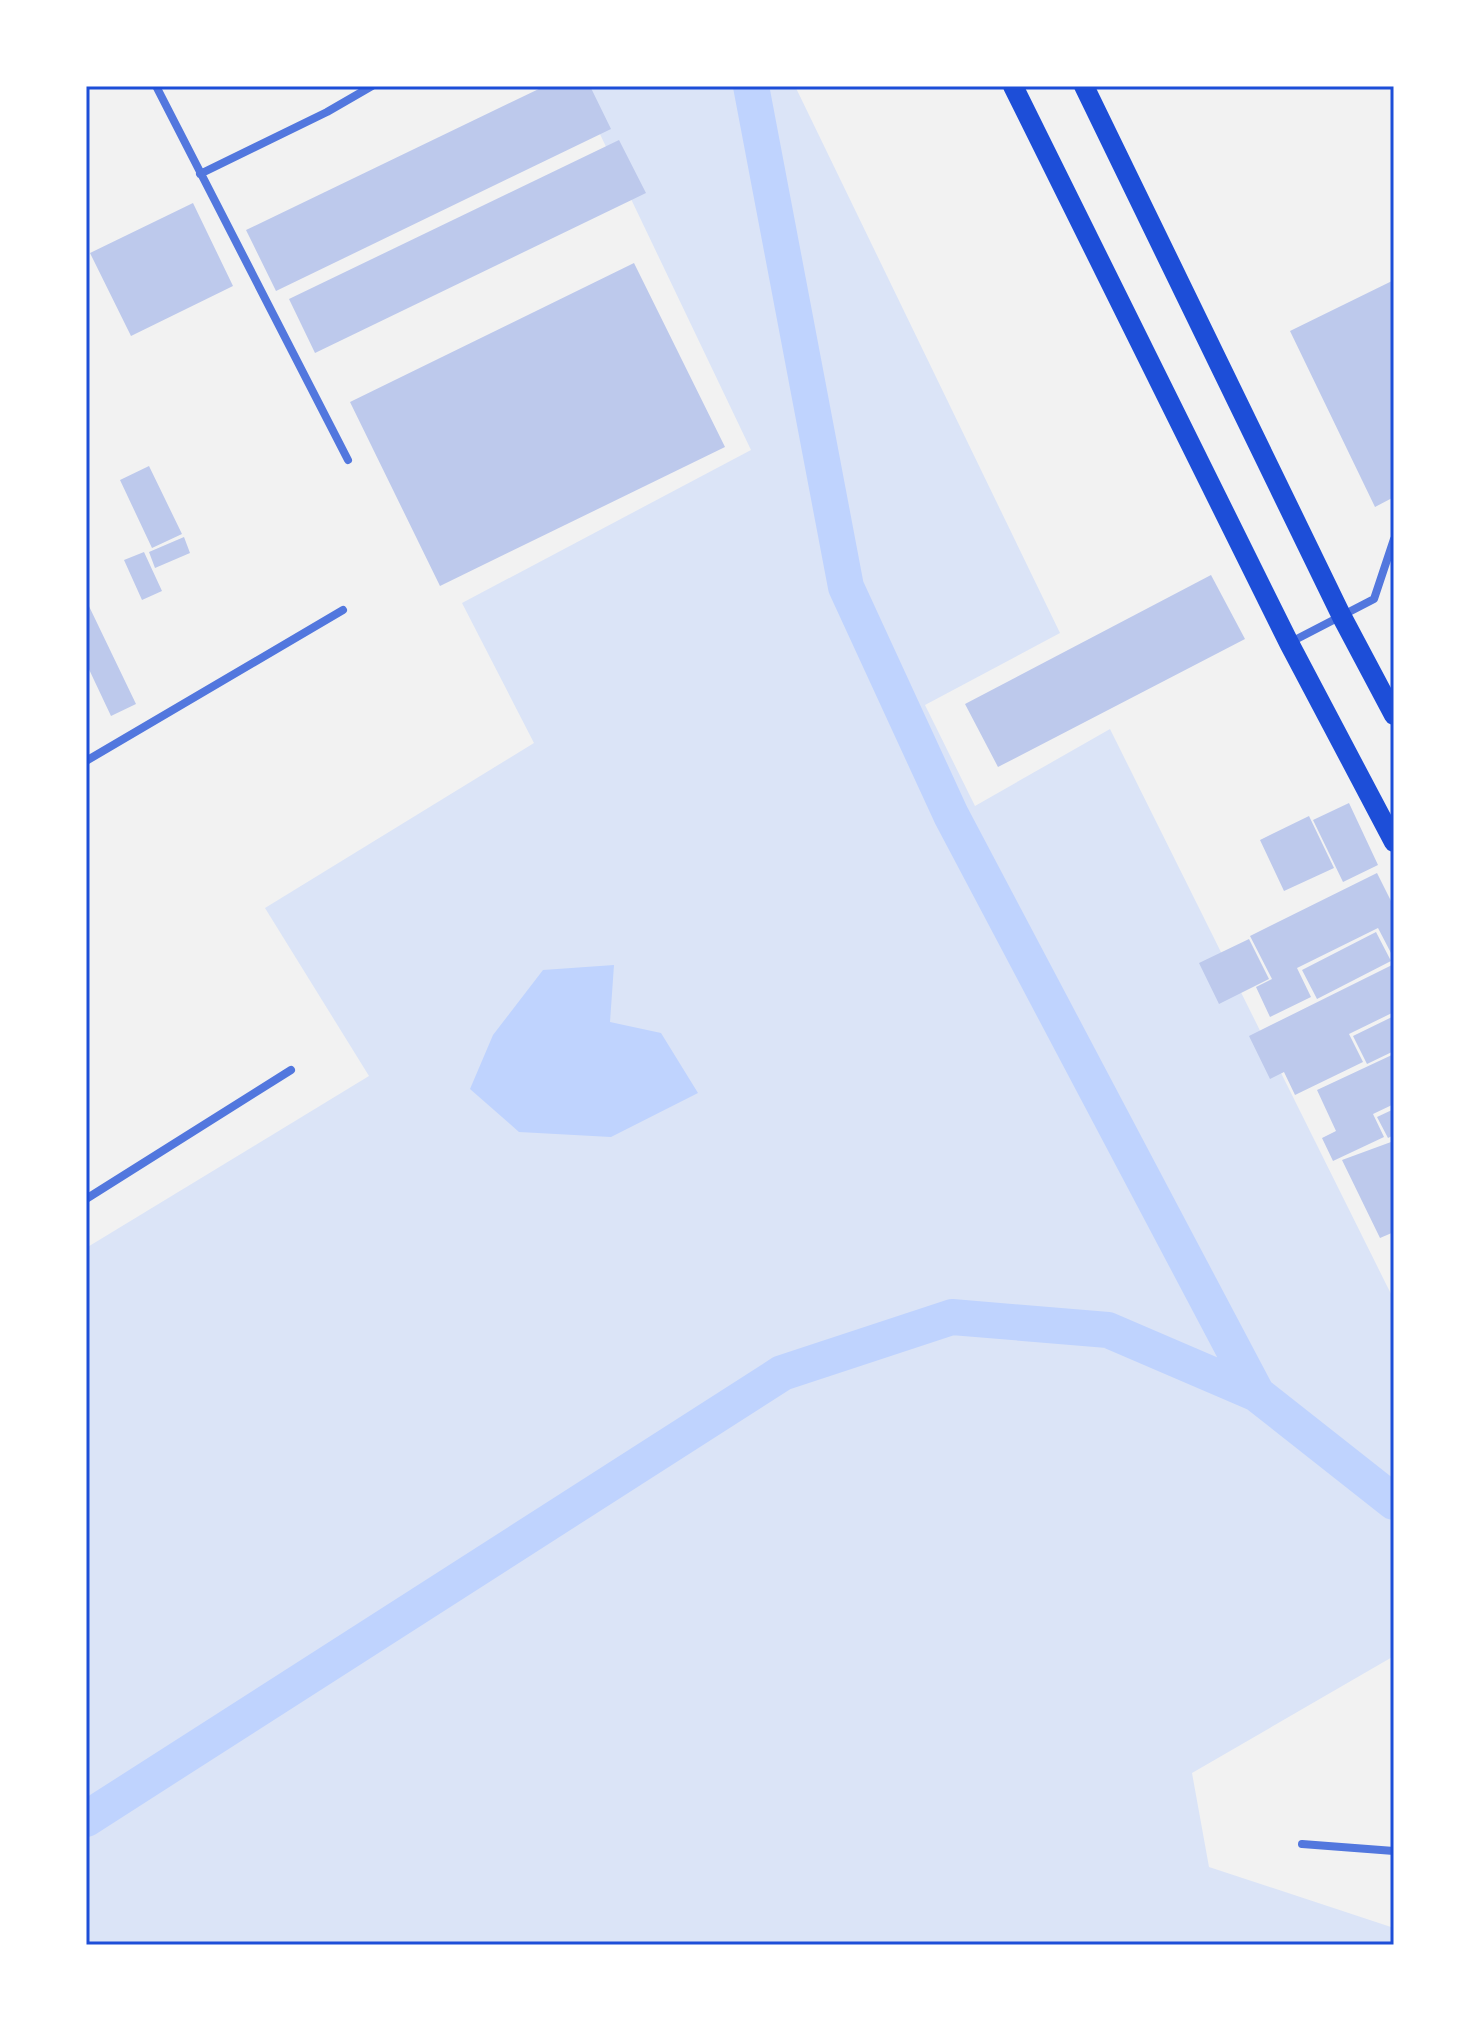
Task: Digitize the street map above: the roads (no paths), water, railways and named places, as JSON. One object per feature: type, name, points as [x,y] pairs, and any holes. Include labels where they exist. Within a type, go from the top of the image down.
[{"type":"main road","points":[[1013,86],[1289,643],[1394,842]]},
{"type":"main road","points":[[1084,86],[1342,617],[1394,715]]},
{"type":"street","points":[[156,86],[348,460]]},
{"type":"street","points":[[200,174],[327,112],[372,86]]},
{"type":"street","points":[[1289,643],[1374,599],[1394,539]]},
{"type":"street","points":[[86,761],[343,610]]},
{"type":"street","points":[[86,1199],[291,1070]]},
{"type":"street","points":[[1302,1844],[1394,1851]]},
{"type":"water","points":[[614,965],[610,1022],[661,1033],[698,1093],[611,1137],[519,1132],[470,1089],[493,1035],[543,970]]},
{"type":"waterway","points":[[751,86],[846,587],[951,815],[1257,1394]]},
{"type":"waterway","points":[[86,1819],[782,1373],[952,1317],[1108,1330],[1257,1394],[1394,1502]]}]
